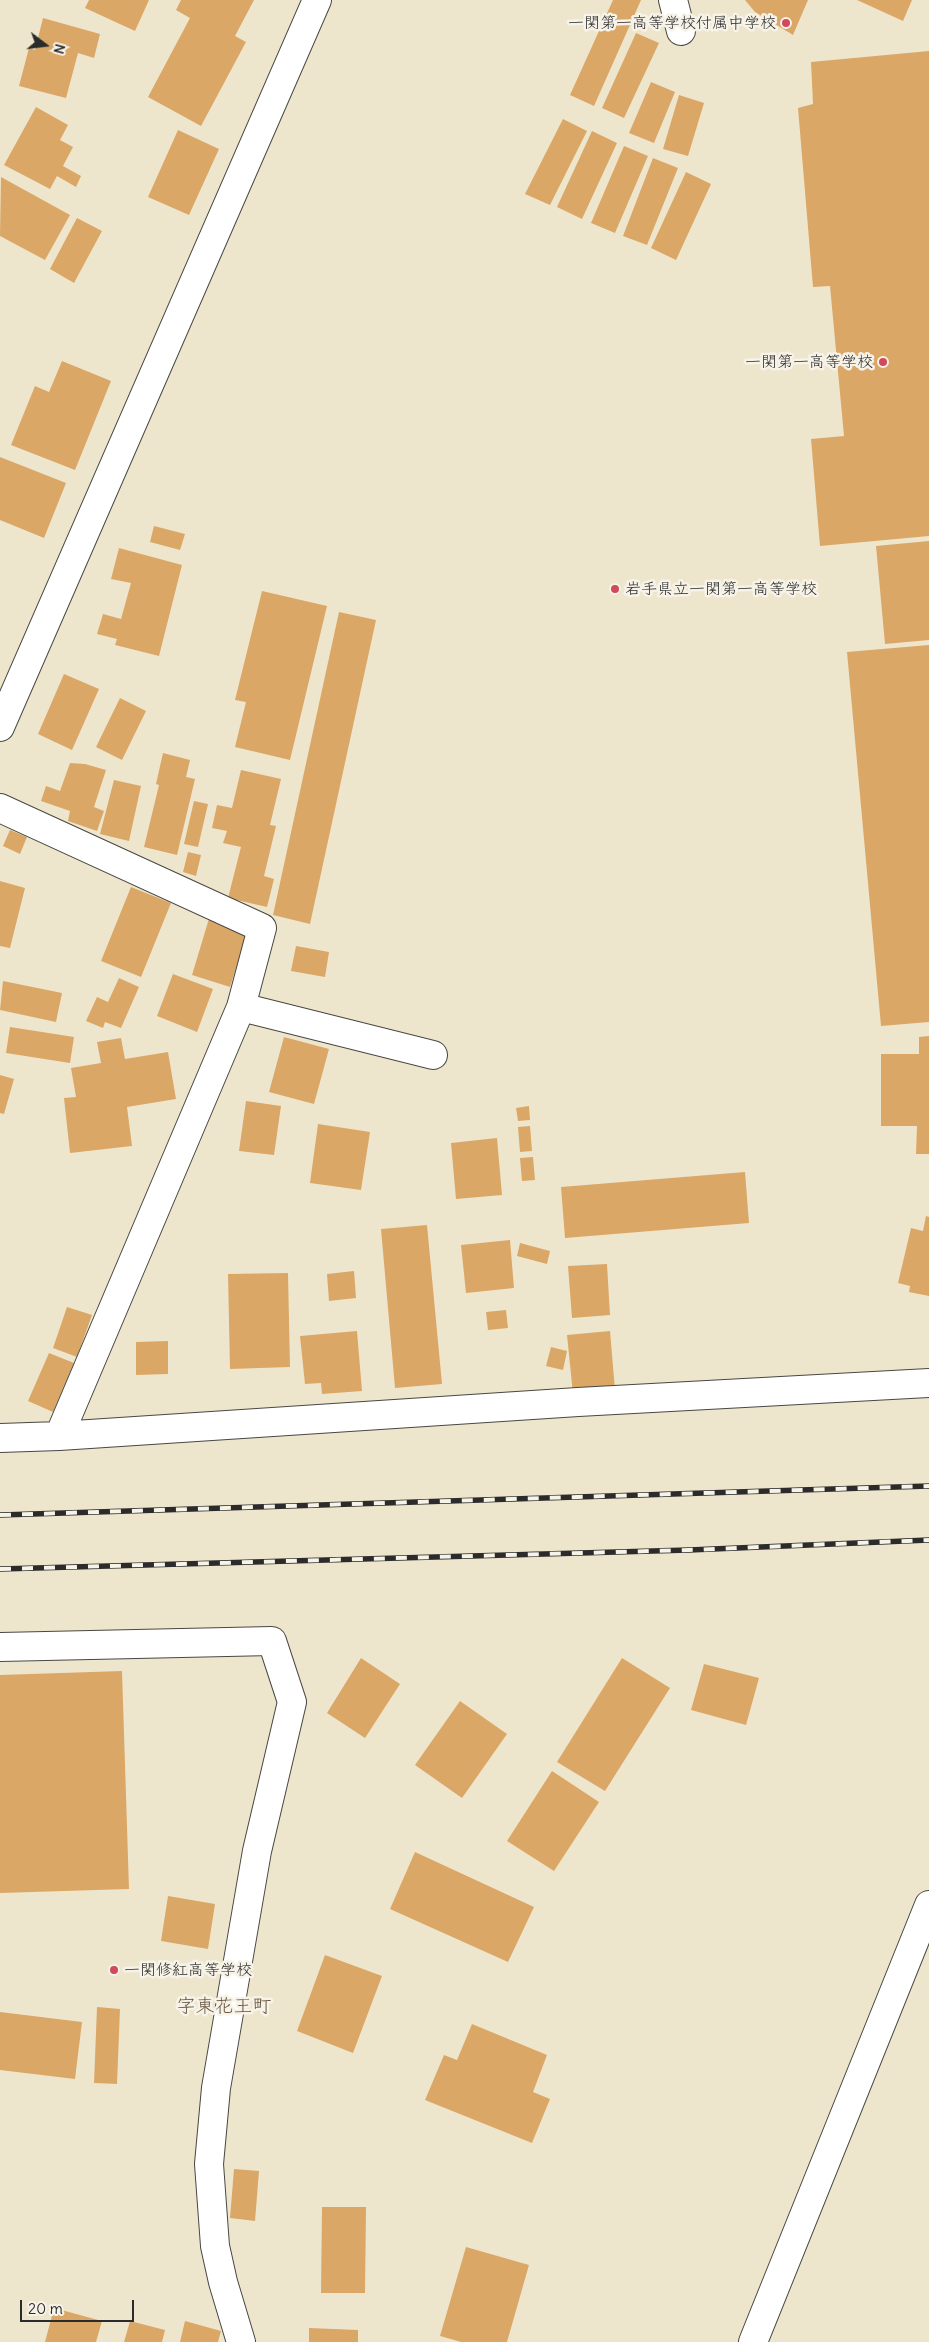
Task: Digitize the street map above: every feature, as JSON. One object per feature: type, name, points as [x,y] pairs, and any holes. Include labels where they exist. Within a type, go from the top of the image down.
[{"type":"street","points":[[0,727],[8,683],[317,0]]},
{"type":"street","points":[[673,0],[681,31]]},
{"type":"street","points":[[0,808],[262,928],[241,1007],[59,1436]]},
{"type":"street","points":[[241,1007],[433,1055]]},
{"type":"street","points":[[0,1438],[59,1436],[929,1382]]},
{"type":"street","points":[[0,1646],[272,1640],[292,1702],[254,1871],[216,2088],[210,2164],[215,2246],[222,2282],[241,2342]]},
{"type":"street","points":[[753,2342],[929,1905]]},
{"type":"building","points":[[89,0],[149,0],[135,31],[85,8]]},
{"type":"building","points":[[181,0],[254,0],[235,36],[246,42],[201,126],[148,97],[190,18],[176,10]]},
{"type":"building","points":[[613,0],[641,0],[594,106],[570,95]]},
{"type":"building","name":"一関第一高等学校付属中学校","points":[[745,0],[808,0],[793,35],[755,12]]},
{"type":"building","points":[[857,0],[912,0],[903,21]]},
{"type":"building","points":[[43,18],[100,34],[94,58],[78,53],[66,98],[19,86],[29,48],[35,50]]},
{"type":"building","points":[[636,33],[659,43],[624,118],[602,108]]},
{"type":"building","name":"一関第一高等学校","points":[[929,51],[929,536],[820,546],[811,439],[844,436],[830,286],[813,287],[798,108],[813,104],[811,62]]},
{"type":"building","points":[[651,82],[675,92],[654,143],[629,133]]},
{"type":"building","points":[[679,95],[704,103],[688,156],[663,149]]},
{"type":"building","points":[[36,107],[68,125],[60,140],[73,147],[63,166],[81,176],[76,187],[57,176],[50,189],[4,165]]},
{"type":"building","points":[[563,119],[587,131],[550,205],[525,194]]},
{"type":"building","points":[[178,130],[219,149],[189,215],[148,197]]},
{"type":"building","points":[[592,131],[617,143],[582,219],[557,207]]},
{"type":"building","points":[[624,146],[648,156],[615,233],[591,223]]},
{"type":"building","points":[[653,158],[678,168],[647,245],[623,236]]},
{"type":"building","points":[[686,172],[711,184],[676,260],[651,248]]},
{"type":"building","points":[[1,177],[70,215],[45,260],[0,236]]},
{"type":"building","points":[[77,218],[102,231],[74,283],[50,269]]},
{"type":"building","points":[[62,361],[111,381],[75,470],[11,445],[35,386],[49,392]]},
{"type":"building","points":[[0,457],[66,483],[44,538],[0,520]]},
{"type":"building","points":[[154,526],[185,534],[180,550],[150,542]]},
{"type":"building","points":[[929,541],[929,640],[885,644],[876,546]]},
{"type":"building","points":[[119,548],[182,565],[159,656],[115,645],[117,639],[97,634],[103,614],[121,619],[131,583],[111,579]]},
{"type":"building","points":[[262,591],[327,606],[290,760],[235,747],[246,702],[235,700]]},
{"type":"building","points":[[339,612],[376,620],[310,924],[273,915]]},
{"type":"building","points":[[929,645],[929,1022],[881,1026],[847,652]]},
{"type":"building","points":[[64,674],[99,689],[72,750],[38,734]]},
{"type":"building","points":[[120,698],[146,711],[122,760],[96,747]]},
{"type":"building","points":[[163,753],[190,760],[186,777],[195,779],[177,855],[144,847],[159,785],[156,784]]},
{"type":"building","points":[[70,763],[85,764],[106,770],[94,807],[104,811],[97,831],[68,821],[70,811],[41,801],[46,786],[60,791]]},
{"type":"building","points":[[241,770],[281,779],[270,825],[276,826],[264,876],[274,879],[267,907],[228,898],[241,847],[223,843],[227,831],[212,828],[217,805],[232,808]]},
{"type":"building","points":[[114,780],[141,786],[129,841],[100,834]]},
{"type":"building","points":[[194,801],[208,804],[198,847],[184,844]]},
{"type":"building","points":[[10,830],[27,837],[20,854],[3,846]]},
{"type":"building","points":[[188,852],[201,855],[196,876],[183,872]]},
{"type":"building","points":[[0,881],[25,888],[10,948],[0,946]]},
{"type":"building","points":[[131,887],[171,903],[141,977],[101,961]]},
{"type":"building","points":[[211,912],[250,924],[230,987],[192,975]]},
{"type":"building","points":[[296,946],[329,952],[325,977],[291,971]]},
{"type":"building","points":[[173,974],[213,989],[197,1032],[157,1016]]},
{"type":"building","points":[[119,978],[139,987],[121,1028],[105,1022],[103,1028],[86,1021],[97,997],[108,1002]]},
{"type":"building","points":[[3,981],[62,993],[56,1022],[0,1010]]},
{"type":"building","points":[[10,1027],[74,1037],[70,1063],[6,1053]]},
{"type":"building","points":[[929,1036],[929,1154],[916,1154],[917,1126],[881,1126],[881,1054],[919,1054],[919,1037]]},
{"type":"building","points":[[284,1037],[329,1049],[314,1104],[269,1092]]},
{"type":"building","points":[[121,1038],[125,1059],[168,1052],[176,1099],[127,1107],[132,1146],[70,1153],[64,1098],[76,1097],[71,1068],[101,1063],[97,1042]]},
{"type":"building","points":[[0,1075],[14,1079],[4,1114],[0,1113]]},
{"type":"building","points":[[246,1101],[281,1106],[274,1155],[239,1151]]},
{"type":"building","points":[[529,1106],[530,1120],[518,1121],[516,1108]]},
{"type":"building","points":[[318,1124],[370,1132],[361,1190],[310,1183]]},
{"type":"building","points":[[530,1126],[532,1151],[520,1152],[518,1127]]},
{"type":"building","points":[[497,1138],[502,1195],[456,1199],[451,1143]]},
{"type":"building","points":[[533,1157],[535,1180],[522,1181],[520,1158]]},
{"type":"building","points":[[745,1172],[749,1223],[565,1238],[561,1187]]},
{"type":"building","points":[[926,1216],[929,1217],[929,1296],[909,1292],[910,1286],[898,1283],[911,1228],[923,1231]]},
{"type":"building","points":[[427,1225],[442,1384],[395,1388],[381,1229]]},
{"type":"building","points":[[510,1240],[514,1288],[466,1293],[461,1245]]},
{"type":"building","points":[[520,1243],[550,1251],[547,1264],[517,1256]]},
{"type":"building","points":[[607,1264],[610,1315],[572,1318],[568,1266]]},
{"type":"building","points":[[354,1271],[356,1298],[329,1301],[327,1274]]},
{"type":"building","points":[[288,1273],[290,1367],[230,1369],[228,1274]]},
{"type":"building","points":[[67,1307],[92,1315],[77,1357],[53,1348]]},
{"type":"building","points":[[506,1310],[508,1328],[488,1330],[486,1312]]},
{"type":"building","points":[[357,1331],[362,1391],[322,1394],[321,1383],[305,1384],[300,1336]]},
{"type":"building","points":[[610,1331],[615,1390],[573,1394],[567,1335]]},
{"type":"building","points":[[168,1341],[168,1374],[136,1375],[136,1342]]},
{"type":"building","points":[[551,1347],[567,1351],[563,1370],[546,1366]]},
{"type":"building","points":[[49,1353],[74,1363],[53,1412],[28,1401]]},
{"type":"building","points":[[361,1658],[400,1684],[365,1738],[327,1713]]},
{"type":"building","points":[[622,1658],[670,1688],[605,1791],[557,1762]]},
{"type":"building","points":[[704,1664],[759,1678],[746,1725],[691,1710]]},
{"type":"building","points":[[122,1671],[129,1889],[0,1893],[0,1675]]},
{"type":"building","points":[[460,1701],[507,1734],[462,1798],[415,1765]]},
{"type":"building","points":[[552,1771],[599,1802],[554,1871],[507,1841]]},
{"type":"building","points":[[415,1852],[534,1907],[508,1962],[390,1909]]},
{"type":"building","points":[[168,1896],[215,1904],[208,1949],[161,1941]]},
{"type":"building","points":[[325,1955],[382,1976],[353,2053],[297,2031]]},
{"type":"building","points":[[97,2007],[120,2009],[117,2084],[94,2083]]},
{"type":"building","points":[[0,2012],[82,2022],[75,2079],[0,2070]]},
{"type":"building","points":[[472,2024],[547,2055],[533,2092],[550,2099],[532,2143],[425,2100],[444,2055],[457,2060]]},
{"type":"building","points":[[234,2169],[259,2171],[255,2221],[230,2218]]},
{"type":"building","points":[[322,2207],[366,2207],[365,2293],[321,2293]]},
{"type":"building","points":[[466,2247],[529,2265],[507,2342],[461,2342],[440,2336]]},
{"type":"building","points":[[54,2308],[102,2321],[96,2342],[45,2342]]},
{"type":"building","points":[[130,2321],[165,2330],[162,2342],[124,2342]]},
{"type":"building","points":[[185,2321],[221,2331],[218,2342],[180,2342]]},
{"type":"building","points":[[309,2328],[358,2330],[358,2342],[309,2342]]},
{"type":"railway","points":[[0,1515],[929,1486]]},
{"type":"railway","points":[[0,1569],[689,1550],[929,1540]]},
{"type":"place","name":"一関第一高等学校付属中学校","points":[[786,23]]},
{"type":"place","name":"一関第一高等学校","points":[[883,362]]},
{"type":"place","name":"岩手県立一関第一高等学校","points":[[615,589]]},
{"type":"place","name":"一関修紅高等学校","points":[[114,1970]]},
{"type":"district","name":"字東花王町","points":[[224,2007]]}]
